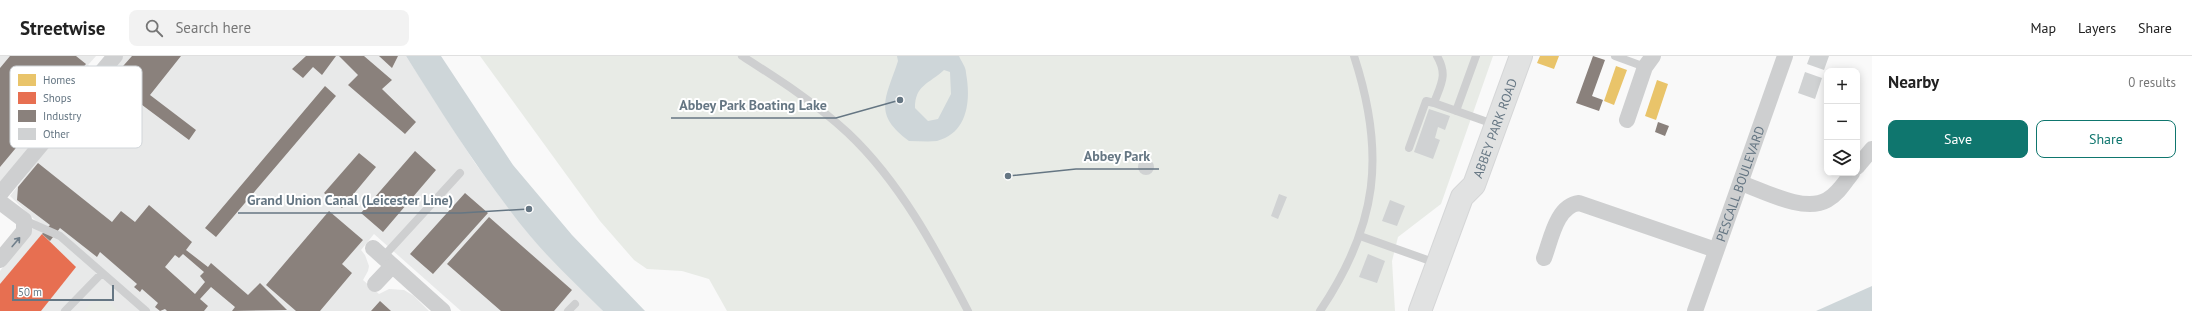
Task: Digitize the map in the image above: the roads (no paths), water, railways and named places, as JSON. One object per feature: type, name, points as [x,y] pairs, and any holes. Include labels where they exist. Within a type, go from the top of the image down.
[{"type":"main road","name":"ABBEY PARK ROAD","points":[[1420,311],[1436,263],[1462,197],[1474,185],[1508,56]]},
{"type":"main road","name":"ABBEY PARK ROAD","points":[[1490,123],[1521,56]]},
{"type":"street","points":[[107,66],[115,56]]},
{"type":"street","name":"PESCALL BOULEVARD","points":[[1695,311],[1785,56]]},
{"type":"street","points":[[1627,120],[1649,62]]},
{"type":"street","points":[[0,194],[38,148]]},
{"type":"street","points":[[1860,163],[1872,149]]},
{"type":"street","points":[[1741,183],[1794,202],[1811,205],[1828,200],[1849,176]]},
{"type":"street","points":[[0,202],[24,220],[24,231],[0,260]]},
{"type":"street","points":[[1544,258],[1562,212],[1569,205],[1579,203],[1716,250]]},
{"type":"street","points":[[375,284],[383,257],[443,311]]},
{"type":"lane","points":[[742,56],[810,103],[848,133],[912,211],[941,259],[968,311]]},
{"type":"lane","points":[[1320,311],[1347,266],[1360,236],[1373,172],[1373,140],[1370,113],[1354,56]]},
{"type":"lane","points":[[1434,103],[1444,75],[1442,66],[1437,56]]},
{"type":"lane","points":[[1456,111],[1476,56]]},
{"type":"lane","points":[[1615,56],[1649,62]]},
{"type":"lane","points":[[1408,148],[1426,101],[1490,123]]},
{"type":"lane","points":[[383,257],[460,173]]},
{"type":"lane","points":[[24,220],[60,236],[146,311]]},
{"type":"lane","points":[[1360,236],[1436,263]]},
{"type":"lane","points":[[65,311],[102,273]]},
{"type":"lane","points":[[133,299],[134,311]]},
{"type":"lane","points":[[568,311],[575,304]]},
{"type":"place","name":"Abbey Park Boating Lake","points":[[900,100]]},
{"type":"place","name":"Abbey Park","points":[[1008,176]]},
{"type":"place","name":"Grand Union Canal (Leicester Line)","points":[[529,209]]}]
